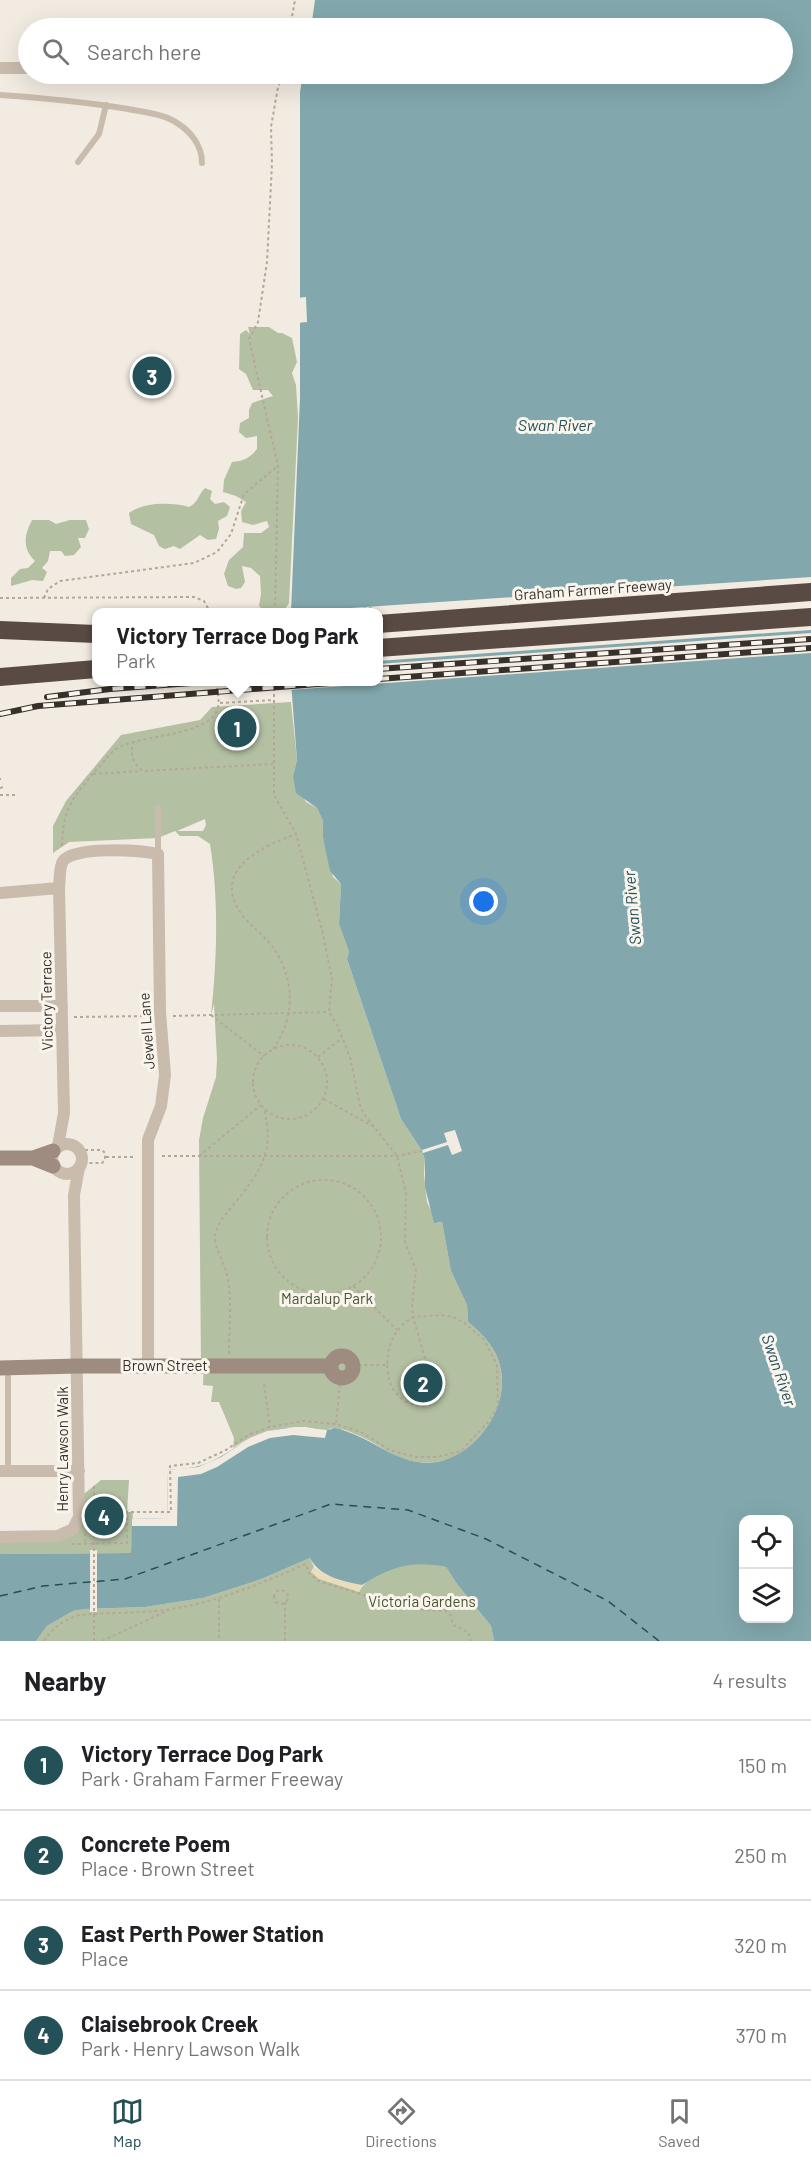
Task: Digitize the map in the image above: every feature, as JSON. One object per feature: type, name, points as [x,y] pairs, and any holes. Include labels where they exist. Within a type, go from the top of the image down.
[{"type":"highway","name":"Graham Farmer Freeway","points":[[383,624],[811,592]]},
{"type":"highway","points":[[383,648],[811,617]]},
{"type":"highway","points":[[0,630],[92,634]]},
{"type":"highway","points":[[0,643],[92,643]]},
{"type":"highway","points":[[0,664],[92,662]]},
{"type":"highway","points":[[0,677],[92,669]]},
{"type":"street","points":[[0,68],[18,68]]},
{"type":"street","points":[[0,893],[59,888],[61,862],[67,856],[79,852],[144,850],[158,854]]},
{"type":"street","name":"Jewell Lane","points":[[148,1366],[148,1140],[161,1106],[165,1075],[160,1012],[158,854]]},
{"type":"street","name":"Victory Terrace","points":[[59,888],[64,1113],[57,1159],[74,1195]]},
{"type":"street","points":[[0,1006],[62,1006]]},
{"type":"street","points":[[0,1031],[62,1030]]},
{"type":"street","name":"Victory Terrace","points":[[64,1113],[78,1156],[74,1195],[78,1366]]},
{"type":"street","points":[[0,1158],[57,1159],[75,1172],[78,1156],[68,1143],[57,1159]]},
{"type":"street","name":"Brown Street","points":[[4,1368],[331,1366],[334,1359],[342,1355],[350,1358],[354,1365]]},
{"type":"street","name":"Henry Lawson Walk","points":[[0,1537],[58,1536],[73,1529],[79,1517],[78,1366]]},
{"type":"street","points":[[4,1471],[79,1471]]},
{"type":"lane","points":[[0,95],[79,101],[154,114],[172,120],[188,131],[198,144],[202,163]]},
{"type":"lane","points":[[78,162],[99,134],[106,105]]},
{"type":"lane","points":[[158,808],[158,854]]},
{"type":"lane","points":[[4,1368],[4,1471]]},
{"type":"path","points":[[292,18],[295,0]]},
{"type":"path","points":[[275,608],[278,466],[249,339],[258,322],[267,262],[272,164],[271,127],[278,84]]},
{"type":"path","points":[[44,598],[48,589],[60,581],[194,562],[217,552],[231,534],[244,494],[278,466]]},
{"type":"path","points":[[0,598],[194,597],[204,601],[208,608]]},
{"type":"path","points":[[274,686],[274,795],[296,834],[323,934],[332,979],[328,1012],[350,1057],[360,1105],[398,1156],[406,1192],[405,1242],[416,1270],[413,1317],[428,1365]]},
{"type":"path","points":[[61,862],[65,813],[72,800],[115,749],[134,741],[197,727],[211,719],[219,703],[217,688]]},
{"type":"path","points":[[219,703],[274,700]]},
{"type":"path","points":[[134,741],[131,748],[133,757],[137,767],[143,771]]},
{"type":"path","points":[[93,774],[273,764]]},
{"type":"path","points":[[0,788],[4,787]]},
{"type":"path","points":[[0,795],[15,795]]},
{"type":"path","points":[[273,1049],[293,1045],[305,1048],[318,1057],[326,1070],[328,1083],[324,1099],[314,1111],[299,1118],[276,1117],[264,1109],[254,1091],[255,1068],[280,1040],[289,1013],[290,986],[287,974],[272,947],[242,915],[237,905],[233,883],[236,872],[252,854],[270,843],[296,834]]},
{"type":"path","points":[[179,1016],[328,1012]]},
{"type":"path","points":[[211,1015],[264,1056]]},
{"type":"path","points":[[87,1017],[137,1017]]},
{"type":"path","points":[[318,1057],[342,1038]]},
{"type":"path","points":[[324,1099],[375,1128]]},
{"type":"path","points":[[200,1156],[261,1105]]},
{"type":"path","points":[[229,1353],[229,1285],[226,1270],[217,1250],[216,1232],[222,1220],[260,1169],[267,1130],[264,1109]]},
{"type":"path","points":[[78,1156],[102,1150],[106,1157]]},
{"type":"path","points":[[162,1156],[398,1156],[422,1151]]},
{"type":"path","points":[[78,1156],[102,1162],[106,1157]]},
{"type":"path","points":[[106,1157],[135,1157]]},
{"type":"path","points":[[328,1180],[355,1189],[366,1197],[378,1217],[382,1236],[378,1256],[366,1276],[353,1286],[337,1292],[320,1294],[294,1285],[285,1278],[276,1267],[268,1244],[270,1220],[277,1205],[285,1196],[306,1183],[328,1180]]},
{"type":"path","points":[[353,1286],[397,1330]]},
{"type":"path","points":[[320,1294],[323,1305]]},
{"type":"path","points":[[68,1544],[127,1543],[127,1512],[171,1512],[170,1466],[198,1463],[248,1435],[270,1427],[303,1421],[335,1424],[361,1432],[390,1450],[415,1457],[426,1457],[461,1451],[489,1420],[498,1405],[497,1365],[484,1340],[466,1324],[453,1317],[431,1315],[413,1317],[397,1330],[388,1348],[388,1380],[396,1393],[410,1405],[429,1406],[436,1401],[441,1391],[442,1380],[438,1371],[428,1365],[416,1366],[410,1372],[408,1380],[410,1388],[419,1394],[425,1393],[429,1383],[425,1377],[417,1378],[417,1386],[423,1385]]},
{"type":"path","points":[[354,1365],[387,1365]]},
{"type":"path","points":[[264,1384],[270,1427]]},
{"type":"path","points":[[335,1424],[340,1384]]},
{"type":"path","points":[[94,1486],[94,1641]]},
{"type":"path","points":[[127,1529],[132,1526]]},
{"type":"path","points":[[44,1641],[50,1631],[66,1620],[79,1615],[171,1609],[219,1598],[306,1564],[309,1573],[318,1581],[361,1594],[378,1602],[409,1609],[446,1611],[450,1614],[453,1626],[468,1632],[471,1641]]},
{"type":"path","points":[[285,1602],[280,1604],[275,1600],[276,1592],[282,1590],[287,1594],[285,1641]]},
{"type":"path","points":[[219,1598],[219,1641]]},
{"type":"path","points":[[102,1641],[171,1609]]},
{"type":"green space","points":[[248,327],[269,327],[292,338],[297,362],[292,373],[296,385],[298,418],[289,603],[285,608],[261,608],[259,606],[260,576],[251,568],[242,566],[245,582],[241,588],[228,586],[224,574],[229,560],[243,547],[244,533],[261,533],[269,527],[267,521],[253,525],[242,522],[241,511],[246,502],[223,492],[224,480],[232,462],[252,455],[257,449],[257,436],[246,438],[239,432],[240,423],[249,418],[252,403],[273,396],[268,390],[253,390],[246,374],[239,369],[240,334],[246,330],[250,334]]},
{"type":"green space","points":[[205,488],[212,491],[210,499],[215,504],[224,502],[230,507],[227,516],[218,521],[219,529],[216,539],[208,540],[200,535],[180,549],[174,546],[165,549],[159,546],[154,535],[131,524],[129,513],[135,509],[158,504],[189,507]]},
{"type":"green space","points":[[32,520],[49,520],[56,524],[70,520],[86,520],[89,529],[85,538],[78,538],[81,547],[74,555],[65,556],[61,551],[50,551],[48,561],[42,568],[47,572],[43,581],[32,580],[11,586],[11,578],[20,569],[28,568],[35,561],[26,546],[27,531]]},
{"type":"green space","name":"Mardalup Park","points":[[291,702],[297,760],[293,776],[306,802],[317,808],[323,821],[323,838],[333,877],[341,884],[339,924],[349,952],[347,959],[401,1119],[422,1151],[425,1160],[427,1202],[437,1223],[442,1222],[451,1271],[467,1305],[468,1322],[485,1338],[499,1364],[502,1377],[501,1391],[493,1417],[471,1445],[447,1459],[423,1462],[403,1459],[360,1436],[336,1428],[327,1430],[306,1427],[277,1429],[259,1434],[233,1448],[234,1438],[219,1402],[211,1402],[213,1386],[203,1385],[199,1140],[203,1118],[216,1077],[217,1059],[214,1004],[211,1015],[216,930],[215,886],[210,844],[198,836],[180,836],[175,831],[158,838],[69,842],[53,853],[53,826],[66,801],[121,735],[200,720],[212,707]],"holes":[[[205,819],[206,825],[203,831],[177,831]]]},
{"type":"green space","points":[[101,1480],[129,1480],[127,1512],[133,1512],[131,1553],[0,1554],[0,1537],[73,1529],[79,1498]]},
{"type":"green space","name":"Victoria Gardens","points":[[310,1558],[314,1567],[311,1572],[359,1592],[364,1585],[379,1574],[399,1567],[427,1563],[446,1567],[491,1626],[494,1641],[36,1641],[47,1626],[73,1611],[145,1607],[203,1598],[259,1580]]},
{"type":"sand","points":[[314,1567],[337,1579],[362,1585],[359,1592],[319,1579],[311,1572]]},
{"type":"water","name":"Swan River","points":[[315,0],[811,0],[811,1641],[494,1641],[491,1626],[446,1567],[423,1564],[402,1567],[382,1574],[362,1585],[339,1580],[326,1574],[310,1558],[259,1580],[203,1598],[145,1607],[73,1611],[47,1626],[36,1641],[0,1641],[0,1554],[131,1553],[132,1519],[168,1518],[167,1470],[190,1468],[207,1463],[255,1436],[286,1428],[328,1430],[338,1428],[401,1458],[424,1463],[443,1461],[463,1451],[476,1440],[486,1429],[499,1404],[502,1377],[499,1364],[494,1350],[468,1322],[467,1305],[451,1271],[442,1222],[434,1223],[425,1187],[425,1160],[422,1151],[401,1119],[347,959],[349,952],[339,924],[341,884],[330,871],[323,838],[323,821],[317,808],[296,793],[293,776],[297,760],[291,686],[383,686],[383,608],[291,608],[300,398],[301,84],[793,84],[793,18],[312,18]]},
{"type":"pier","points":[[306,297],[307,322],[297,323],[297,298]]},
{"type":"pier","points":[[811,577],[811,630],[383,661],[383,608],[350,608]]},
{"type":"pier","points":[[811,633],[811,653],[383,683],[383,664]]},
{"type":"pier","points":[[288,686],[345,686],[288,690]]},
{"type":"pier","points":[[455,1130],[462,1151],[452,1155],[448,1145],[423,1153],[422,1150],[447,1142],[444,1133]]},
{"type":"pier","points":[[296,1427],[327,1430],[325,1438],[293,1435],[270,1438],[248,1447],[217,1467],[201,1474],[178,1477],[177,1526],[132,1526],[132,1519],[168,1518],[167,1470],[198,1467],[267,1431]]},
{"type":"pier","points":[[90,1550],[97,1550],[97,1612],[90,1612]]},
{"type":"ferry route","points":[[0,1596],[43,1586],[125,1579],[331,1504],[408,1510],[486,1539],[608,1601],[659,1641]]},
{"type":"railway","points":[[383,669],[811,639]]},
{"type":"railway","points":[[383,679],[811,648]]},
{"type":"railway","points":[[47,697],[151,686]]},
{"type":"railway","points":[[0,714],[38,706],[292,686]]},
{"type":"place","name":"East Perth Power Station","points":[[152,376]]},
{"type":"place","name":"Victory Terrace Dog Park","points":[[237,728]]},
{"type":"place","name":"Concrete Poem","points":[[423,1383]]},
{"type":"place","name":"Claisebrook Creek","points":[[104,1516]]}]
